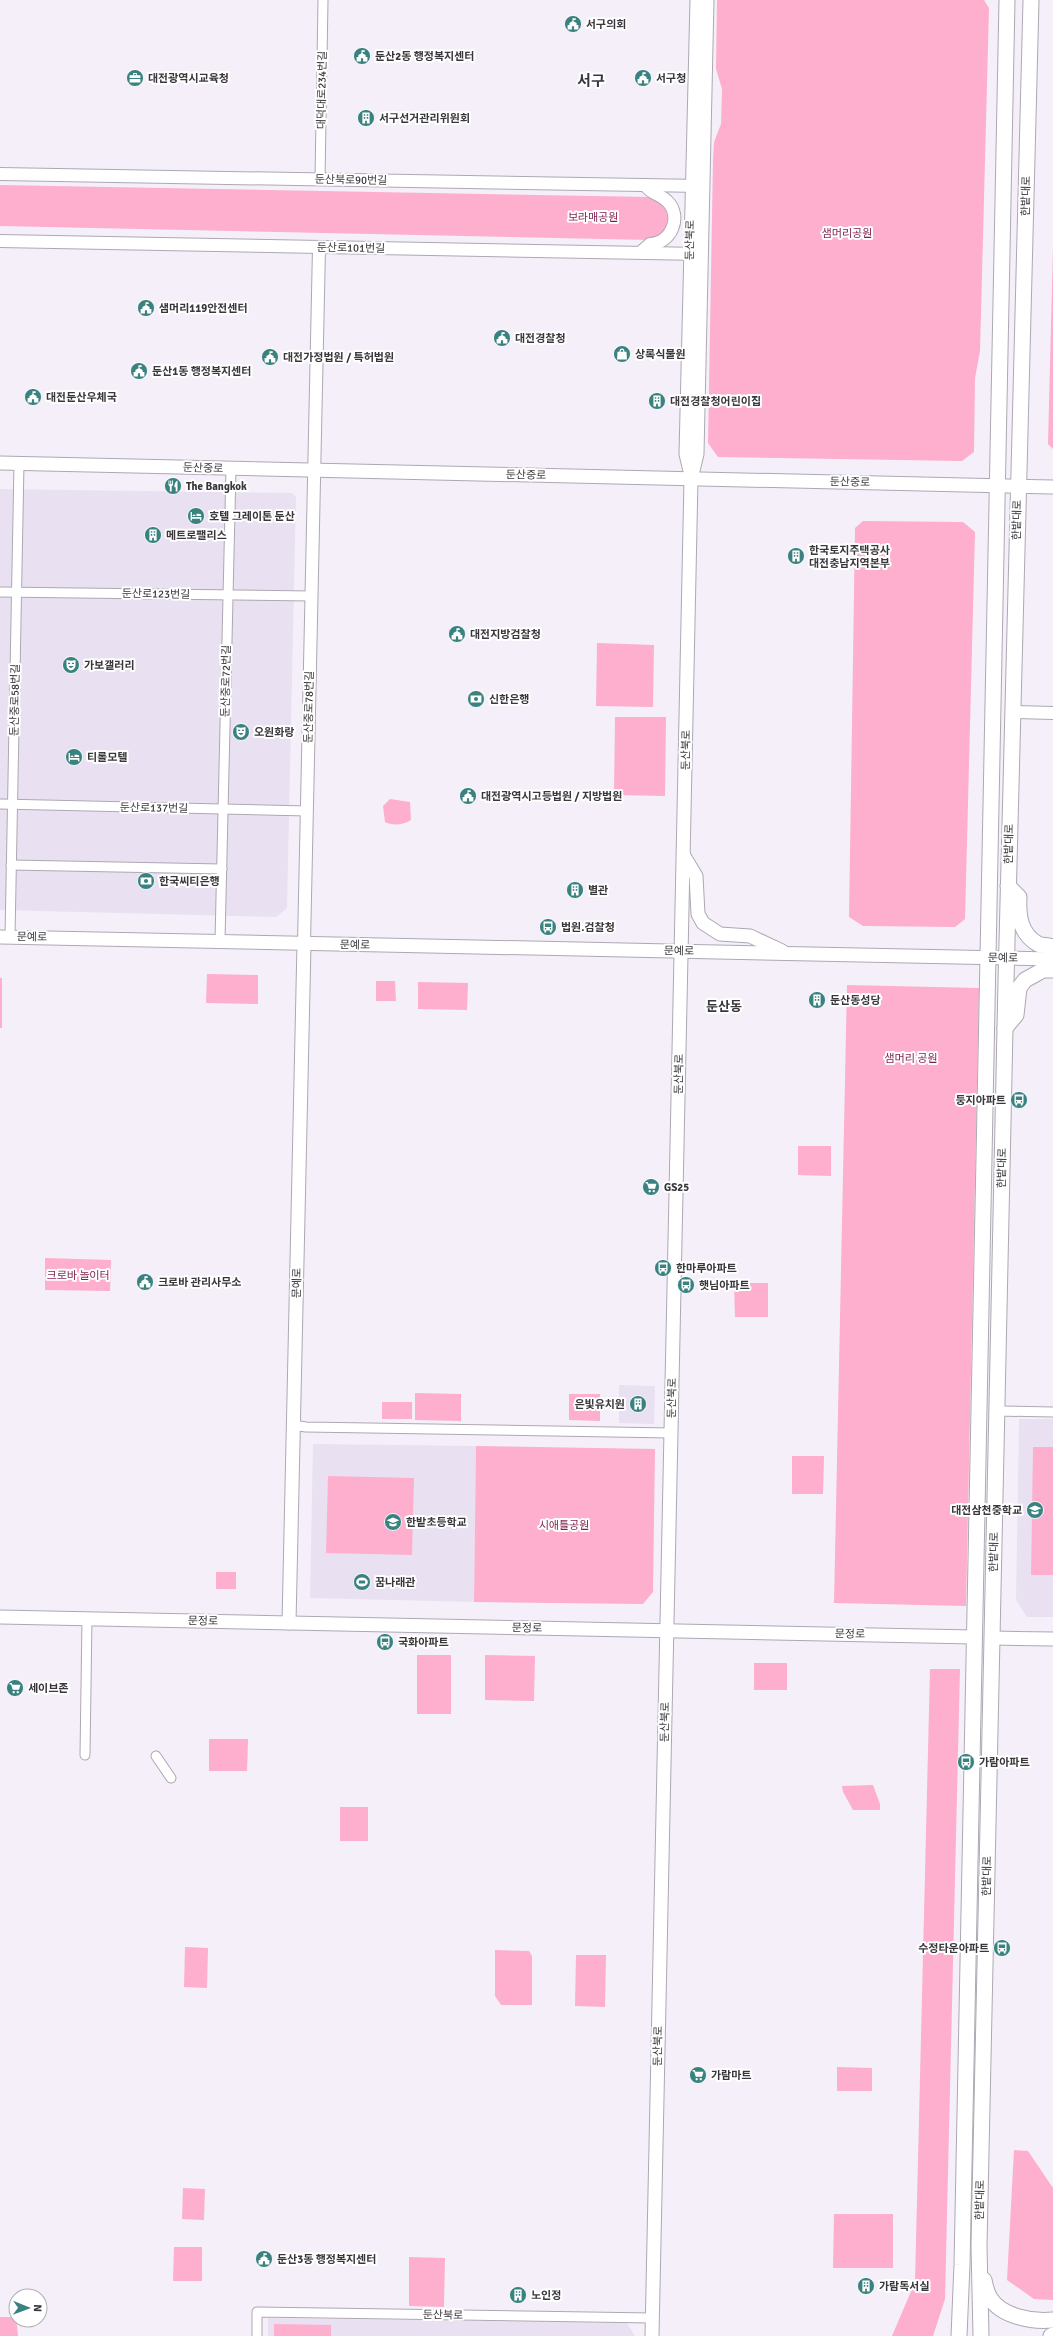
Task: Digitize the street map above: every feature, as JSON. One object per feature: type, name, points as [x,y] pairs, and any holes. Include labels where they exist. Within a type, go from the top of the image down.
[{"type":"main road","name":"둔산북로","points":[[652,2336],[692,479],[697,454],[697,0]]},
{"type":"main road","name":"둔산북로","points":[[697,186],[707,0]]},
{"type":"main road","name":"한밭대로","points":[[958,2332],[974,1637],[1007,0]]},
{"type":"main road","name":"한밭대로","points":[[981,2336],[979,2246],[993,1638],[1006,958],[1031,0]]},
{"type":"main road","name":"둔산중로","points":[[0,463],[1053,487]]},
{"type":"main road","points":[[684,856],[696,876],[698,909],[703,924],[720,934],[750,936],[786,953]]},
{"type":"main road","points":[[1008,886],[1019,897],[1018,917],[1026,933],[1038,944],[1053,947]]},
{"type":"main road","name":"문예로","points":[[5,937],[1053,959]]},
{"type":"main road","name":"문예로","points":[[289,1623],[304,944]]},
{"type":"main road","points":[[1005,1028],[1016,1015],[1019,988],[1025,980],[1043,970],[1053,970]]},
{"type":"main road","name":"문정로","points":[[0,1616],[974,1637]]},
{"type":"main road","name":"문정로","points":[[993,1638],[1053,1639]]},
{"type":"main road","points":[[979,2246],[984,2281],[990,2298],[1003,2310],[1018,2317],[1053,2320]]},
{"type":"street","name":"대덕대로234번길","points":[[320,180],[323,0]]},
{"type":"street","name":"둔산북로90번길","points":[[0,174],[697,186]]},
{"type":"street","points":[[641,252],[650,244],[658,244],[668,237],[674,221],[672,209],[668,201],[660,195],[651,193],[645,186]]},
{"type":"street","name":"둔산로101번길","points":[[0,241],[696,254]]},
{"type":"street","name":"둔산중로78번길","points":[[304,944],[319,248]]},
{"type":"street","name":"둔산중로58번길","points":[[5,937],[11,865],[19,463]]},
{"type":"street","name":"둔산중로72번길","points":[[220,941],[231,468]]},
{"type":"street","name":"둔산로123번길","points":[[0,592],[311,596]]},
{"type":"street","points":[[1012,712],[1053,713]]},
{"type":"street","name":"둔산로137번길","points":[[0,804],[307,811]]},
{"type":"street","points":[[11,865],[222,869]]},
{"type":"street","points":[[997,1411],[1053,1412]]},
{"type":"street","points":[[293,1425],[306,1428],[354,1427],[671,1433]]},
{"type":"street","points":[[85,1755],[87,1618]]},
{"type":"street","name":"문정로","points":[[974,1637],[993,1638]]},
{"type":"street","points":[[156,1756],[171,1778]]},
{"type":"street","name":"둔산북로","points":[[257,2336],[258,2312],[652,2318]]},
{"type":"shaded area","points":[[0,489],[292,493],[296,497],[287,908],[276,917],[0,910]]},
{"type":"shaded area","name":"은빛유치원","points":[[619,1385],[655,1386],[654,1424],[619,1423]]},
{"type":"shaded area","name":"대전삼천중학교","points":[[1019,1419],[1053,1419],[1053,1617],[1027,1617],[1016,1600]]},
{"type":"shaded area","name":"한밭초등학교","points":[[313,1444],[476,1446],[474,1602],[310,1598]]},
{"type":"shaded area","points":[[268,2318],[627,2323],[635,2336],[268,2336]]},
{"type":"green space","name":"샘머리공원","points":[[717,0],[984,0],[989,8],[980,351],[975,378],[974,452],[962,461],[718,457],[708,443],[713,160],[714,142],[721,124],[722,89],[716,69]]},
{"type":"green space","name":"보라매공원","points":[[0,185],[650,197],[664,205],[668,212],[669,222],[662,236],[651,240],[0,226]]},
{"type":"green space","points":[[1053,248],[1053,449],[1048,444]]},
{"type":"green space","points":[[863,521],[963,522],[975,532],[965,919],[955,927],[863,926],[849,917],[855,528]]},
{"type":"green space","points":[[597,643],[654,645],[653,707],[596,706]]},
{"type":"green space","points":[[615,717],[666,717],[665,796],[614,795]]},
{"type":"green space","points":[[390,799],[410,802],[411,820],[398,824],[385,822],[383,806]]},
{"type":"green space","points":[[207,974],[258,975],[258,1004],[206,1003]]},
{"type":"green space","points":[[0,978],[2,978],[2,1028],[0,1028]]},
{"type":"green space","points":[[376,981],[395,981],[396,1001],[376,1001]]},
{"type":"green space","points":[[418,982],[468,983],[467,1010],[418,1009]]},
{"type":"green space","name":"샘머리 공원","points":[[847,985],[979,988],[966,1606],[834,1603]]},
{"type":"green space","points":[[798,1146],[831,1146],[831,1176],[798,1175]]},
{"type":"green space","name":"크로바 놀이터","points":[[45,1258],[111,1260],[110,1291],[45,1290]]},
{"type":"green space","points":[[734,1283],[768,1283],[768,1317],[735,1317]]},
{"type":"green space","points":[[415,1393],[461,1394],[461,1421],[415,1420]]},
{"type":"green space","points":[[569,1394],[600,1394],[600,1421],[569,1420]]},
{"type":"green space","points":[[382,1402],[412,1402],[412,1419],[382,1419]]},
{"type":"green space","name":"시애틀공원","points":[[476,1446],[655,1449],[653,1592],[643,1604],[474,1602]]},
{"type":"green space","points":[[1033,1447],[1053,1447],[1053,1575],[1031,1575]]},
{"type":"green space","points":[[792,1456],[824,1456],[823,1494],[792,1494]]},
{"type":"green space","points":[[328,1476],[414,1478],[412,1555],[326,1553]]},
{"type":"green space","points":[[216,1572],[236,1572],[236,1589],[216,1589]]},
{"type":"green space","points":[[417,1655],[451,1655],[451,1714],[417,1714]]},
{"type":"green space","points":[[485,1655],[535,1656],[534,1701],[485,1700]]},
{"type":"green space","points":[[754,1663],[787,1663],[787,1690],[754,1690]]},
{"type":"green space","points":[[930,1669],[960,1669],[945,2299],[933,2336],[892,2336],[915,2282]]},
{"type":"green space","points":[[209,1739],[248,1739],[247,1771],[209,1771]]},
{"type":"green space","points":[[873,1785],[880,1804],[880,1810],[853,1810],[843,1792],[842,1786]]},
{"type":"green space","points":[[340,1807],[368,1807],[368,1841],[340,1841]]},
{"type":"green space","points":[[185,1947],[208,1948],[207,1988],[184,1987]]},
{"type":"green space","points":[[495,1950],[529,1951],[532,1956],[532,2005],[501,2005],[495,1996]]},
{"type":"green space","points":[[576,1955],[606,1955],[605,2007],[575,2006]]},
{"type":"green space","points":[[837,2067],[872,2068],[872,2091],[837,2091]]},
{"type":"green space","points":[[1014,2150],[1028,2151],[1053,2188],[1053,2300],[1034,2299],[1007,2280]]},
{"type":"green space","points":[[183,2188],[205,2189],[204,2220],[182,2219]]},
{"type":"green space","points":[[834,2214],[893,2214],[893,2268],[833,2268]]},
{"type":"green space","points":[[174,2247],[202,2247],[202,2281],[173,2281]]},
{"type":"green space","points":[[409,2257],[445,2258],[444,2307],[409,2306]]},
{"type":"green space","points":[[0,2317],[8,2317],[8,2328],[17,2328],[18,2336],[0,2336]]},
{"type":"green space","points":[[274,2324],[331,2325],[331,2336],[274,2336]]},
{"type":"place","name":"서구의회","points":[[573,24]]},
{"type":"place","name":"둔산2동 행정복지센터","points":[[362,56]]},
{"type":"place","name":"대전광역시교육청","points":[[135,78]]},
{"type":"place","name":"서구청","points":[[643,78]]},
{"type":"place","name":"서구선거관리위원회","points":[[366,118]]},
{"type":"place","name":"샘머리119안전센터","points":[[146,308]]},
{"type":"place","name":"대전경찰청","points":[[502,338]]},
{"type":"place","name":"상록식물원","points":[[622,354]]},
{"type":"place","name":"대전가정법원 / 특허법원","points":[[270,357]]},
{"type":"place","name":"둔산1동 행정복지센터","points":[[139,371]]},
{"type":"place","name":"대전둔산우체국","points":[[33,397]]},
{"type":"place","name":"대전경찰청어린이집","points":[[657,401]]},
{"type":"place","name":"The Bangkok","points":[[173,486]]},
{"type":"place","name":"호텔 그레이톤 둔산","points":[[196,516]]},
{"type":"place","name":"메트로팰리스","points":[[153,535]]},
{"type":"place","name":"한국토지주택공사 대전충남지역본부","points":[[796,556]]},
{"type":"place","name":"대전지방검찰청","points":[[457,634]]},
{"type":"place","name":"가보갤러리","points":[[71,665]]},
{"type":"place","name":"신한은행","points":[[476,699]]},
{"type":"place","name":"오원화랑","points":[[241,732]]},
{"type":"place","name":"티롤모텔","points":[[74,757]]},
{"type":"place","name":"대전광역시고등법원 / 지방법원","points":[[468,796]]},
{"type":"place","name":"한국씨티은행","points":[[146,881]]},
{"type":"place","name":"별관","points":[[575,890]]},
{"type":"place","name":"법원.검찰청","points":[[548,927]]},
{"type":"place","name":"둔산동성당","points":[[817,1000]]},
{"type":"place","name":"둥지아파트","points":[[1019,1100]]},
{"type":"place","name":"GS25","points":[[651,1187]]},
{"type":"place","name":"한마루아파트","points":[[663,1268]]},
{"type":"place","name":"크로바 관리사무소","points":[[145,1282]]},
{"type":"place","name":"햇님아파트","points":[[686,1285]]},
{"type":"place","name":"은빛유치원","points":[[638,1404]]},
{"type":"place","name":"대전삼천중학교","points":[[1035,1510]]},
{"type":"place","name":"한밭초등학교","points":[[393,1522]]},
{"type":"place","name":"꿈나래관","points":[[362,1582]]},
{"type":"place","name":"국화아파트","points":[[385,1642]]},
{"type":"place","name":"세이브존","points":[[15,1688]]},
{"type":"place","name":"가람아파트","points":[[966,1762]]},
{"type":"place","name":"수정타운아파트","points":[[1002,1948]]},
{"type":"place","name":"가람마트","points":[[698,2075]]},
{"type":"place","name":"둔산3동 행정복지센터","points":[[264,2259]]},
{"type":"place","name":"가람독서실","points":[[866,2286]]},
{"type":"place","name":"노인정","points":[[518,2295]]},
{"type":"district","name":"서구","points":[[591,81]]},
{"type":"district","name":"둔산동","points":[[724,1007]]}]
